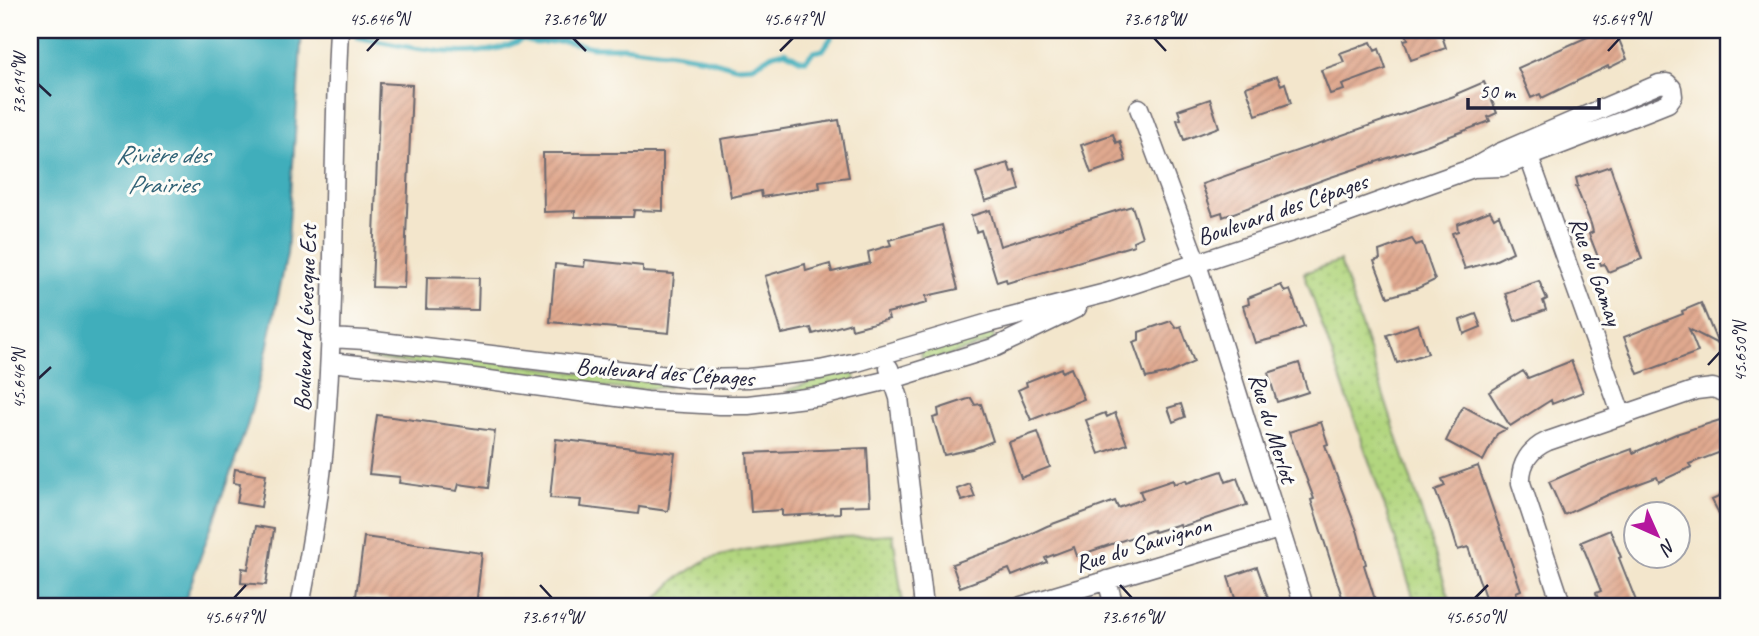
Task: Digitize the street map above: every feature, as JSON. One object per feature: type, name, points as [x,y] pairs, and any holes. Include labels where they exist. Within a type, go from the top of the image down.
[{"type":"street","name":"Boulevard Lévesque Est","points":[[300,606],[320,486],[330,362],[339,30]]},
{"type":"street","name":"Boulevard des Cépages","points":[[330,338],[694,379],[723,380],[788,375],[832,368],[992,322],[1106,293],[1334,218],[1473,168],[1502,167],[1527,150],[1659,84],[1667,83],[1672,88],[1673,96],[1668,103],[1527,150]]},
{"type":"street","name":"Rue du Merlot","points":[[1139,108],[1196,264],[1304,606]]},
{"type":"street","name":"Rue du Gamay","points":[[1527,150],[1622,416]]},
{"type":"street","name":"Boulevard des Cépages","points":[[330,362],[452,375],[636,400],[720,405],[793,400],[893,379],[996,347],[1106,293]]},
{"type":"street","points":[[884,354],[900,405],[924,606]]},
{"type":"street","points":[[1562,606],[1523,489],[1521,478],[1528,456],[1541,444],[1702,388],[1713,388],[1729,394]]},
{"type":"street","name":"Rue du Sauvignon","points":[[1021,606],[1279,529]]},
{"type":"street","points":[[1107,580],[1114,606]]},
{"type":"green space","points":[[1340,261],[1452,606],[1416,606],[1390,522],[1304,273]]},
{"type":"green space","points":[[991,329],[995,341],[924,363],[920,351]]},
{"type":"green space","points":[[372,346],[670,384],[669,387],[628,390],[370,359]]},
{"type":"green space","points":[[854,370],[856,382],[789,394],[788,390]]},
{"type":"green space","points":[[893,534],[903,606],[650,606],[675,580],[708,559],[744,550],[825,538]]},
{"type":"water","name":"Rivière des Prairies","points":[[30,30],[302,30],[287,254],[265,359],[247,426],[183,606],[30,606]]},
{"type":"building","points":[[1405,30],[1440,30],[1446,48],[1411,60],[1404,40],[1408,39]]},
{"type":"building","points":[[1603,30],[1615,30],[1627,59],[1542,98],[1540,94],[1531,98],[1518,68]]},
{"type":"building","points":[[1371,42],[1375,51],[1379,49],[1386,69],[1342,85],[1344,90],[1330,94],[1321,70],[1344,62],[1340,53]]},
{"type":"building","points":[[1277,76],[1281,85],[1285,83],[1291,103],[1256,115],[1246,87]]},
{"type":"building","points":[[1484,82],[1497,113],[1488,117],[1490,121],[1223,217],[1222,212],[1213,215],[1202,184],[1457,95]]},
{"type":"building","points":[[380,83],[412,85],[404,288],[372,287]]},
{"type":"building","points":[[1210,99],[1219,127],[1184,140],[1177,120],[1181,119],[1178,110]]},
{"type":"building","points":[[839,120],[849,177],[819,181],[820,188],[762,197],[761,191],[731,197],[721,139]]},
{"type":"building","points":[[1113,134],[1116,143],[1120,141],[1126,161],[1091,173],[1081,145]]},
{"type":"building","points":[[543,153],[663,153],[663,211],[634,210],[633,217],[575,217],[575,211],[544,212]]},
{"type":"building","points":[[1008,163],[1011,172],[1015,171],[1020,190],[985,201],[976,173]]},
{"type":"building","points":[[1610,166],[1642,259],[1608,272],[1604,264],[1601,265],[1589,234],[1593,232],[1576,187],[1576,178]]},
{"type":"building","points":[[1132,206],[1142,237],[1133,241],[1134,245],[1007,283],[1006,279],[997,282],[981,230],[976,232],[971,216],[990,210],[1000,246]]},
{"type":"building","points":[[1490,211],[1494,218],[1499,215],[1513,252],[1494,261],[1465,269],[1452,233],[1458,231],[1457,224]]},
{"type":"building","points":[[942,225],[958,289],[926,296],[927,303],[887,313],[889,319],[852,329],[851,323],[813,334],[811,328],[782,334],[765,276],[805,264],[806,271],[830,264],[832,272],[870,263],[868,252],[891,245],[889,240]]},
{"type":"building","points":[[1412,239],[1416,245],[1422,243],[1435,280],[1388,297],[1374,261],[1380,259],[1379,251]]},
{"type":"building","points":[[585,260],[643,266],[643,272],[674,274],[669,333],[550,322],[555,264],[584,267]]},
{"type":"building","points":[[427,277],[479,278],[478,310],[426,309]]},
{"type":"building","points":[[1539,281],[1547,299],[1543,301],[1546,310],[1515,321],[1505,293]]},
{"type":"building","points":[[1281,285],[1285,292],[1290,290],[1304,327],[1255,343],[1243,306],[1249,304],[1248,298]]},
{"type":"building","points":[[1701,303],[1718,344],[1689,329],[1698,352],[1638,374],[1624,337],[1683,314],[1682,311]]},
{"type":"building","points":[[1476,314],[1481,327],[1464,334],[1460,320]]},
{"type":"building","points":[[1171,321],[1176,328],[1181,326],[1194,362],[1170,373],[1146,378],[1133,342],[1139,340],[1139,332]]},
{"type":"building","points":[[1418,324],[1428,353],[1397,363],[1387,335]]},
{"type":"building","points":[[1571,361],[1583,392],[1552,404],[1551,400],[1510,426],[1489,392],[1523,371],[1528,378]]},
{"type":"building","points":[[1299,363],[1308,392],[1277,402],[1268,373]]},
{"type":"building","points":[[1061,368],[1062,372],[1071,368],[1084,399],[1031,420],[1018,390],[1027,386],[1026,382]]},
{"type":"building","points":[[971,398],[975,405],[981,404],[993,441],[973,449],[944,455],[933,418],[939,416],[938,409]]},
{"type":"building","points":[[1181,404],[1185,417],[1173,422],[1168,408]]},
{"type":"building","points":[[1463,406],[1506,429],[1497,434],[1483,461],[1446,441]]},
{"type":"building","points":[[1105,413],[1107,417],[1115,413],[1127,444],[1099,454],[1086,420]]},
{"type":"building","points":[[377,415],[495,431],[488,488],[459,484],[457,491],[399,483],[400,477],[369,474]]},
{"type":"building","points":[[1720,420],[1729,449],[1689,464],[1691,467],[1659,482],[1657,477],[1564,515],[1549,482],[1632,449],[1633,453],[1676,434]]},
{"type":"building","points":[[1321,422],[1328,444],[1325,445],[1358,533],[1366,564],[1364,565],[1377,606],[1345,606],[1311,500],[1314,499],[1289,432]]},
{"type":"building","points":[[1038,432],[1050,467],[1021,478],[1009,442]]},
{"type":"building","points":[[556,439],[675,453],[668,511],[639,507],[638,514],[580,507],[581,500],[550,498]]},
{"type":"building","points":[[867,448],[870,505],[840,506],[840,513],[782,516],[782,510],[751,512],[747,453]]},
{"type":"building","points":[[1478,466],[1521,590],[1516,592],[1521,606],[1488,606],[1468,547],[1458,550],[1435,490],[1445,486],[1442,479]]},
{"type":"building","points":[[235,469],[266,474],[261,507],[237,503],[240,484],[233,483]]},
{"type":"building","points":[[1222,471],[1226,482],[1237,478],[1247,505],[1181,527],[1180,524],[1154,532],[1153,530],[1077,556],[1074,547],[1045,558],[1047,562],[1012,576],[1009,569],[960,587],[952,564],[1115,501],[1118,508],[1143,499],[1140,491],[1173,480],[1174,484],[1186,480],[1187,483]]},
{"type":"building","points":[[970,484],[975,497],[962,501],[957,489]]},
{"type":"building","points":[[1729,492],[1729,533],[1712,500]]},
{"type":"building","points":[[256,526],[274,529],[266,585],[241,583],[242,568],[248,569]]},
{"type":"building","points":[[1610,530],[1621,557],[1622,570],[1638,606],[1601,606],[1596,593],[1601,591],[1581,542]]},
{"type":"building","points":[[364,537],[482,553],[476,606],[395,606],[387,605],[388,599],[356,596]]},
{"type":"building","points":[[1257,567],[1269,601],[1253,606],[1249,600],[1237,604],[1228,577]]},
{"type":"waterway","points":[[357,37],[442,52],[485,51],[505,47],[523,39],[536,43],[563,41],[592,47],[624,47],[673,53],[735,67],[753,66],[773,54],[785,51],[806,60],[813,52],[823,50],[831,38],[831,30]]}]
